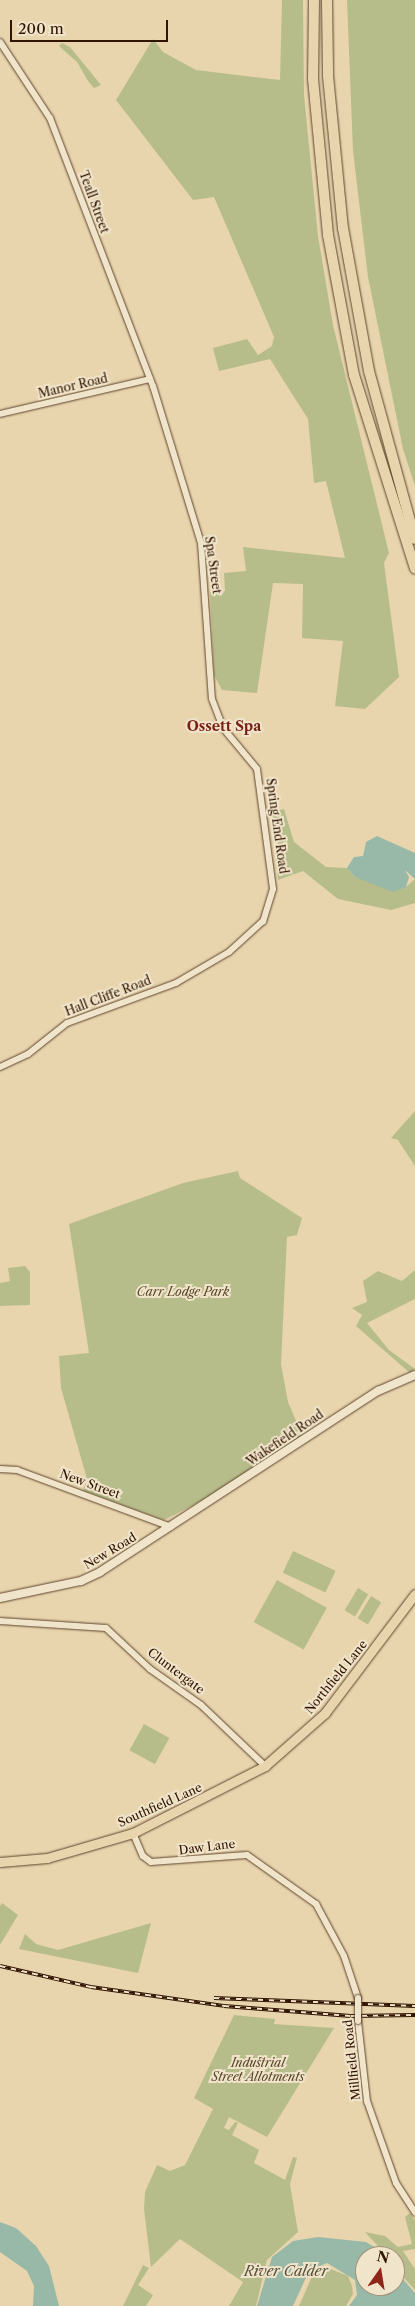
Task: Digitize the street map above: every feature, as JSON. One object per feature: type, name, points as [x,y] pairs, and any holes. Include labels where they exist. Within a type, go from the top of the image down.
[{"type":"highway","points":[[314,0],[313,26],[328,235],[354,375],[415,569]]},
{"type":"highway","points":[[328,0],[326,26],[343,228],[369,371],[415,539]]},
{"type":"highway","name":"Northfield Lane","points":[[265,1766],[325,1713],[415,1594]]},
{"type":"highway","name":"Southfield Lane","points":[[0,1862],[47,1858],[133,1833],[265,1766]]},
{"type":"main road","name":"Wakefield Road","points":[[171,1527],[378,1391],[415,1375]]},
{"type":"main road","name":"New Road","points":[[0,1598],[81,1581],[171,1527]]},
{"type":"street","name":"Teall Street","points":[[0,42],[50,118],[150,379]]},
{"type":"street","name":"Manor Road","points":[[0,414],[150,379]]},
{"type":"street","name":"Spa Street","points":[[150,379],[201,543],[212,699],[223,728]]},
{"type":"street","name":"Spring End Road","points":[[176,983],[242,942],[263,921],[272,899],[270,845],[257,769],[223,728]]},
{"type":"street","name":"Hall Cliffe Road","points":[[0,1067],[28,1054],[67,1023],[176,983]]},
{"type":"street","name":"New Street","points":[[0,1469],[17,1470],[171,1527]]},
{"type":"street","name":"Cluntergate","points":[[0,1621],[106,1628],[150,1669],[201,1705],[265,1766]]},
{"type":"street","name":"Daw Lane","points":[[133,1833],[143,1856],[151,1862],[247,1855],[316,1904]]},
{"type":"street","name":"Millfield Road","points":[[316,1904],[344,1956],[358,1998],[358,2021],[367,2100],[396,2183],[415,2212]]},
{"type":"green space","points":[[282,0],[303,0],[304,95],[318,236],[333,325],[389,553],[384,563],[399,677],[365,709],[335,706],[343,641],[302,638],[303,584],[273,583],[257,693],[222,690],[214,675],[210,592],[225,591],[224,573],[246,571],[243,547],[345,558],[326,481],[314,483],[308,419],[270,359],[219,371],[213,348],[247,339],[258,355],[272,346],[274,337],[214,197],[193,200],[116,100],[153,39],[163,52],[196,70],[280,80]]},
{"type":"green space","points":[[347,0],[415,0],[415,486],[403,449],[368,277],[353,151]]},
{"type":"green space","points":[[62,43],[70,47],[101,85],[94,88],[77,62],[59,46]]},
{"type":"green space","points":[[284,809],[294,842],[326,867],[347,868],[355,877],[406,887],[415,879],[415,903],[391,910],[338,899],[303,871],[278,880],[272,812]]},
{"type":"green space","points":[[415,1111],[415,1166],[398,1140],[391,1138]]},
{"type":"green space","name":"Carr Lodge Park","points":[[238,1171],[240,1178],[302,1218],[297,1235],[287,1237],[281,1364],[288,1402],[304,1439],[248,1477],[164,1520],[83,1491],[87,1479],[61,1388],[59,1356],[89,1353],[69,1224],[183,1183]]},
{"type":"green space","points":[[25,1266],[30,1272],[30,1305],[0,1306],[0,1283],[10,1281],[8,1268]]},
{"type":"green space","points":[[415,1270],[415,1299],[367,1323],[389,1350],[415,1369],[410,1373],[356,1326],[362,1315],[352,1308],[367,1302],[363,1281],[378,1271],[402,1281]]},
{"type":"green space","points":[[293,1551],[336,1571],[325,1593],[283,1573]]},
{"type":"green space","points":[[277,1580],[327,1608],[304,1650],[254,1622]]},
{"type":"green space","points":[[358,1588],[368,1594],[355,1616],[345,1610]]},
{"type":"green space","points":[[371,1596],[381,1602],[368,1624],[358,1618]]},
{"type":"green space","points":[[144,1724],[169,1738],[155,1764],[129,1750]]},
{"type":"green space","points":[[2,1903],[18,1915],[0,1945],[0,1906]]},
{"type":"green space","points":[[151,1923],[138,1973],[19,1949],[25,1934],[36,1944],[58,1950]]},
{"type":"green space","name":"Industrial Street Allotments","points":[[234,2015],[275,2019],[274,2024],[334,2028],[267,2137],[229,2117],[224,2128],[229,2130],[235,2122],[238,2123],[232,2135],[259,2150],[254,2163],[285,2180],[293,2157],[297,2158],[290,2184],[298,2232],[267,2260],[256,2306],[229,2306],[243,2282],[180,2239],[151,2267],[144,2209],[145,2192],[157,2165],[170,2171],[185,2165],[213,2109],[194,2098]]},
{"type":"green space","points":[[410,2213],[415,2220],[415,2249],[405,2251],[405,2246],[403,2246],[412,2244],[405,2217]]},
{"type":"green space","points":[[365,2232],[385,2236],[397,2246],[378,2246]]},
{"type":"green space","points":[[405,2254],[415,2269],[415,2290],[405,2279]]},
{"type":"green space","points":[[143,2265],[149,2268],[138,2285],[153,2295],[146,2306],[123,2306]]},
{"type":"green space","points":[[326,2267],[348,2276],[353,2294],[346,2306],[299,2306],[313,2274]]},
{"type":"water","points":[[377,836],[415,853],[415,879],[405,870],[409,877],[406,887],[393,892],[355,877],[347,868],[354,857],[363,856],[366,842]]},
{"type":"water","points":[[0,2222],[16,2228],[36,2246],[49,2266],[59,2306],[33,2306],[34,2286],[27,2271],[0,2252]]},
{"type":"water","name":"River Calder","points":[[318,2237],[366,2242],[373,2246],[355,2246],[355,2280],[327,2263],[309,2271],[293,2306],[257,2306],[272,2257],[293,2241]]},
{"type":"water","name":"River Calder","points":[[405,2282],[415,2293],[415,2306],[349,2306],[356,2296],[405,2296]]},
{"type":"railway","points":[[0,1966],[91,1987],[224,2006],[351,2016],[415,2015]]},
{"type":"railway","points":[[214,1998],[415,2006]]},
{"type":"district","name":"Ossett Spa","points":[[224,726]]}]
